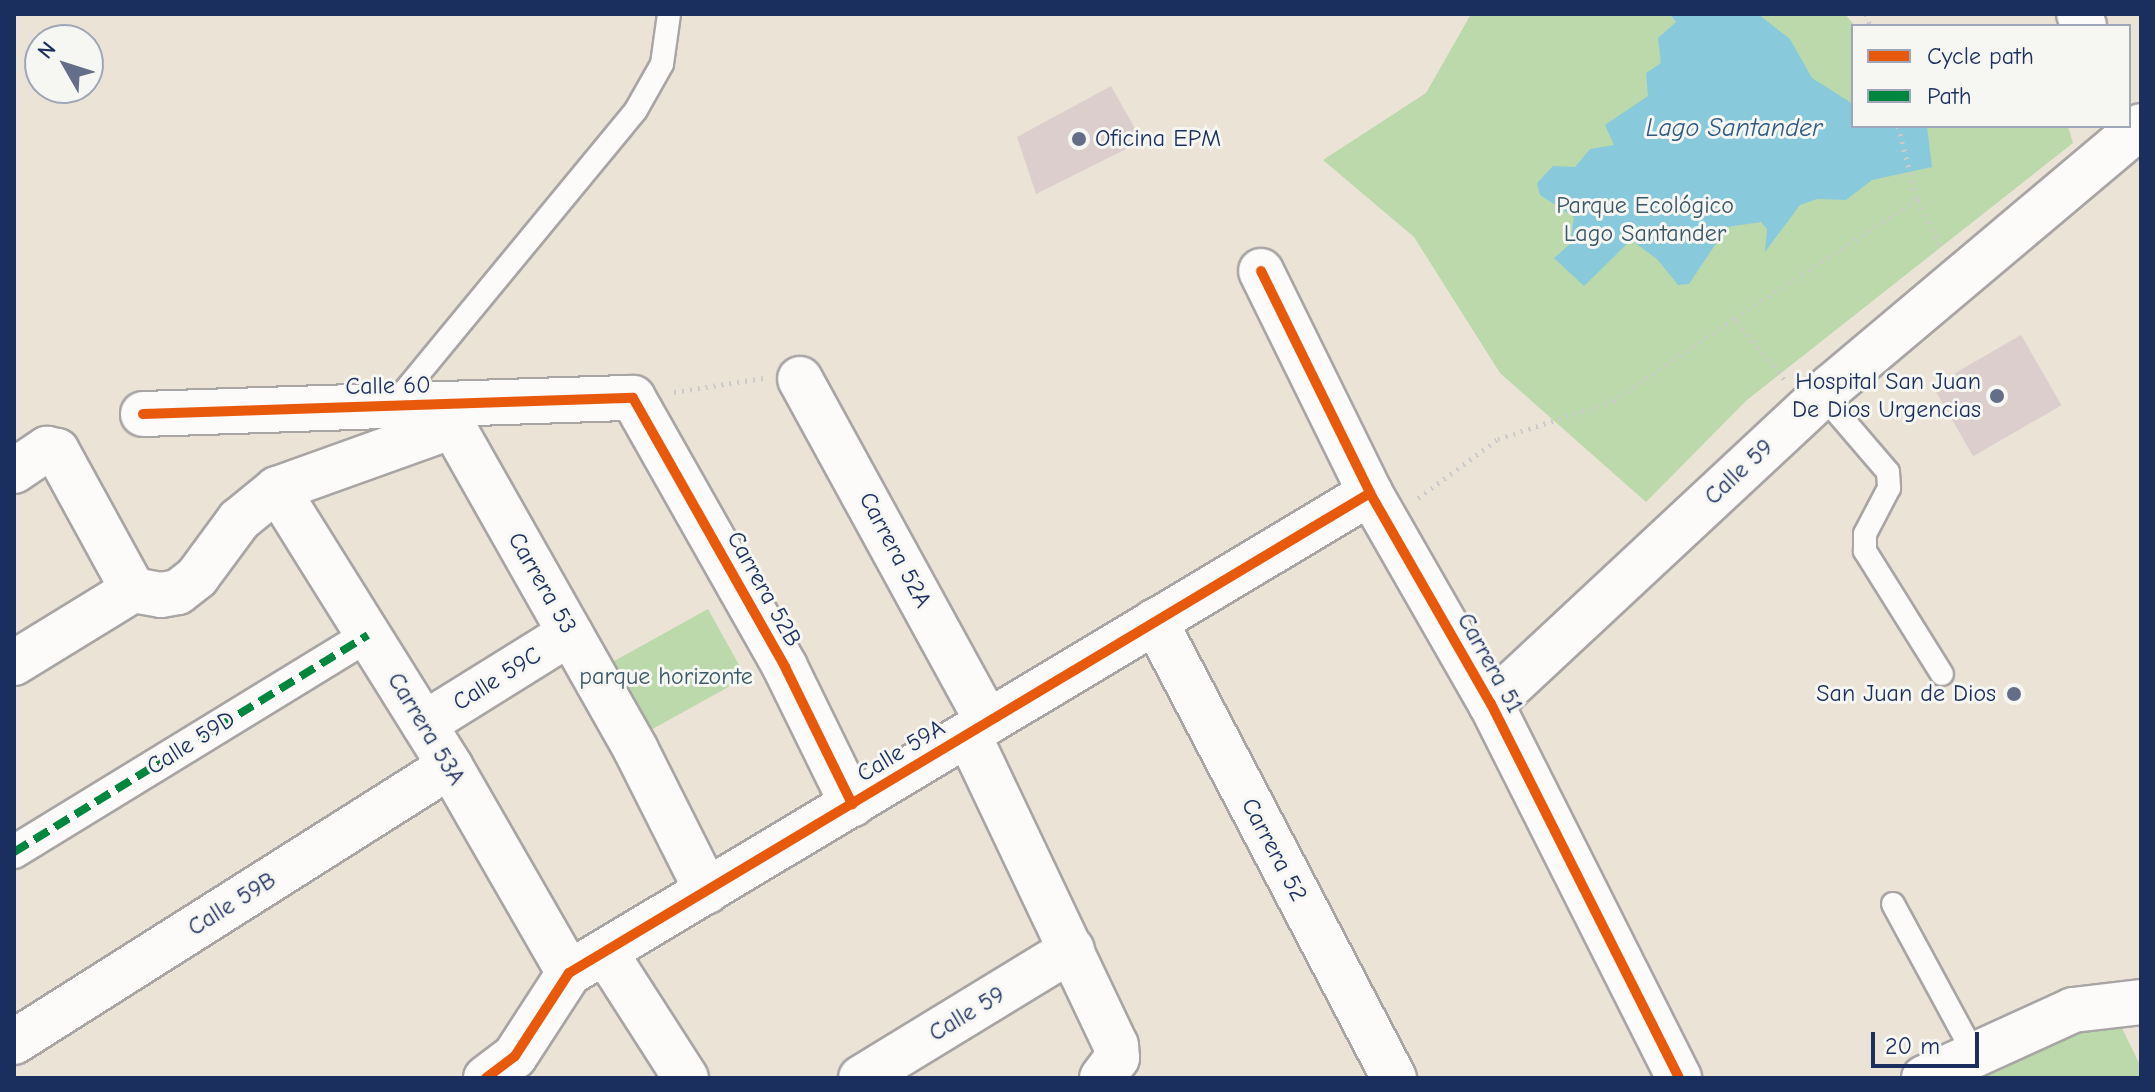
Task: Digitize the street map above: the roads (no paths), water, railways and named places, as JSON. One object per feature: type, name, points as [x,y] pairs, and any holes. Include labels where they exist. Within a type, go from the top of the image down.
[{"type":"street","name":"Calle 59","points":[[1491,704],[1814,402],[1957,279],[2132,139]]},
{"type":"street","name":"Carrera 51","points":[[1261,271],[1379,507],[1491,704],[1679,1078]]},
{"type":"street","name":"Carrera 52A","points":[[800,379],[978,728],[1072,949],[1110,1068]]},
{"type":"street","name":"Calle 60","points":[[143,414],[393,405],[447,415],[633,398]]},
{"type":"street","name":"Carrera 52B","points":[[633,398],[785,667],[852,804]]},
{"type":"street","points":[[14,663],[133,590],[161,595],[178,592],[197,577],[239,520],[277,489],[447,415]]},
{"type":"street","name":"Carrera 53","points":[[447,415],[570,633],[707,891]]},
{"type":"street","points":[[14,471],[47,449],[57,451],[133,590]]},
{"type":"street","name":"Carrera 53A","points":[[277,489],[450,766],[587,963]]},
{"type":"street","name":"Calle 59A","points":[[486,1078],[515,1056],[587,963],[1155,621],[1379,507]]},
{"type":"street","name":"Carrera 52","points":[[1155,621],[1394,1078]]},
{"type":"street","name":"Calle 59C","points":[[424,724],[570,633]]},
{"type":"street","name":"Calle 59D","points":[[14,852],[368,635]]},
{"type":"street","name":"Calle 59B","points":[[14,1042],[450,766]]},
{"type":"street","name":"Calle 59","points":[[861,1078],[1072,949]]},
{"type":"street","points":[[587,963],[686,1078]]},
{"type":"street","points":[[1924,1078],[2073,1010],[2141,1002]]},
{"type":"lane","points":[[393,405],[636,110],[662,64],[669,14]]},
{"type":"lane","points":[[1814,402],[1888,472],[1889,488],[1865,534],[1865,551],[1942,674]]},
{"type":"lane","points":[[1893,904],[1974,1054]]},
{"type":"water","name":"Lago Santander","points":[[1670,14],[1758,14],[1790,39],[1812,78],[1851,103],[1851,128],[1927,128],[1932,167],[1872,180],[1846,200],[1817,199],[1800,205],[1765,252],[1767,229],[1761,222],[1727,227],[1689,284],[1678,285],[1657,259],[1631,240],[1584,286],[1554,258],[1570,244],[1574,217],[1540,195],[1537,183],[1553,166],[1575,167],[1590,149],[1614,145],[1605,125],[1648,96],[1646,73],[1661,63],[1658,38],[1676,22]]},
{"type":"place","name":"Oficina EPM","points":[[1079,139]]},
{"type":"place","name":"Hospital San Juan De Dios Urgencias","points":[[1997,396]]},
{"type":"place","name":"San Juan de Dios","points":[[2014,694]]},
{"type":"park label","name":"Parque Ecológico Lago Santander","points":[[1645,220]]},
{"type":"park label","name":"parque horizonte","points":[[666,677]]}]
